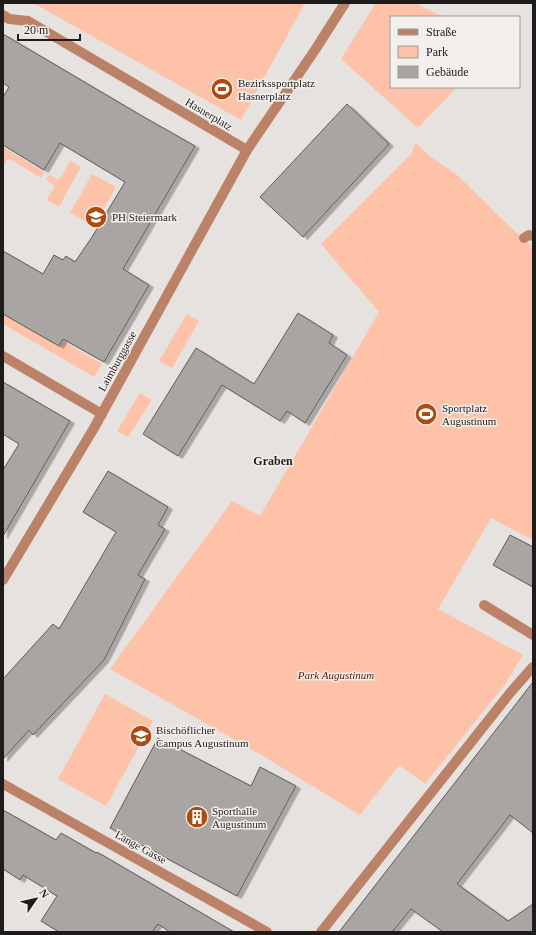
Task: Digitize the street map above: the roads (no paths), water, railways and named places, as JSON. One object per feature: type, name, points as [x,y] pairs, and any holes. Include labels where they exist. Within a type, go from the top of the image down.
[{"type":"street","points":[[247,150],[345,3]]},
{"type":"street","name":"Hasnerplatz","points":[[3,16],[9,19],[28,21],[247,150]]},
{"type":"street","name":"Laimburggasse","points":[[3,580],[102,414],[247,150]]},
{"type":"street","points":[[3,356],[102,414]]},
{"type":"street","points":[[484,605],[533,635]]},
{"type":"street","points":[[321,932],[370,868],[510,693],[530,669],[533,668]]},
{"type":"street","name":"Lange Gasse","points":[[3,784],[267,932]]},
{"type":"place","name":"Bezirkssportplatz Hasnerplatz","points":[[222,89]]},
{"type":"place","name":"PH Steiermark","points":[[96,217]]},
{"type":"place","name":"Sportplatz Augustinum","points":[[426,414]]},
{"type":"place","name":"Bischöflicher Campus Augustinum","points":[[141,736]]},
{"type":"place","name":"Sporthalle Augustinum","points":[[197,817]]},
{"type":"district","name":"Graben","points":[[273,461]]},
{"type":"park label","name":"Park Augustinum","points":[[336,675]]}]
